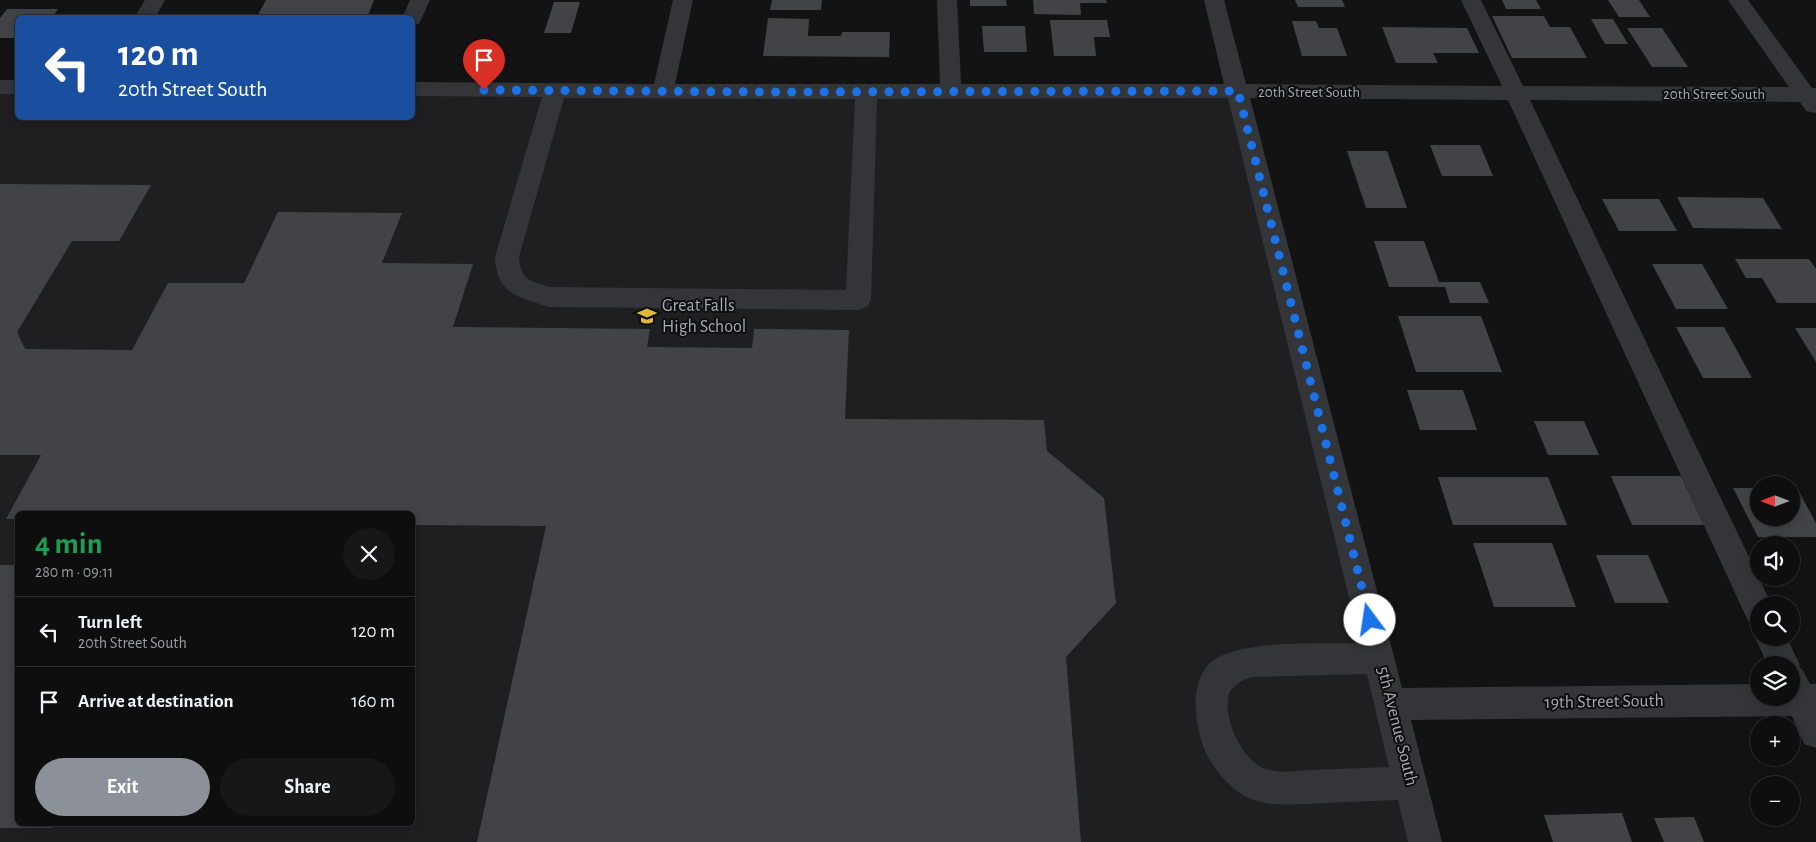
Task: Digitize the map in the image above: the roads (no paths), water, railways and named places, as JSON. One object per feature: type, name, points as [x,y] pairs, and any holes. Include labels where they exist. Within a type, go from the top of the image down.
[{"type":"street","points":[[146,15],[155,0]]},
{"type":"street","points":[[414,15],[420,0]]},
{"type":"street","points":[[663,90],[683,0]]},
{"type":"street","points":[[947,0],[951,92]]},
{"type":"street","name":"5th Avenue South","points":[[1214,0],[1426,842]]},
{"type":"street","points":[[1471,0],[1752,596]]},
{"type":"street","points":[[1738,0],[1813,99]]},
{"type":"street","points":[[0,87],[15,87]]},
{"type":"street","name":"20th Street South","points":[[415,89],[866,92],[1238,91],[1516,93],[1813,99]]},
{"type":"street","points":[[555,90],[507,257],[508,273],[520,286],[549,297],[848,300],[858,300],[866,92]]},
{"type":"street","points":[[1380,658],[1251,662],[1227,670],[1214,685],[1212,710],[1219,743],[1237,768],[1255,784],[1286,788],[1411,783]]},
{"type":"street","points":[[1803,694],[1816,732]]},
{"type":"street","name":"19th Street South","points":[[1391,704],[1803,694]]},
{"type":"place","name":"Great Falls High School","points":[[647,316]]}]
